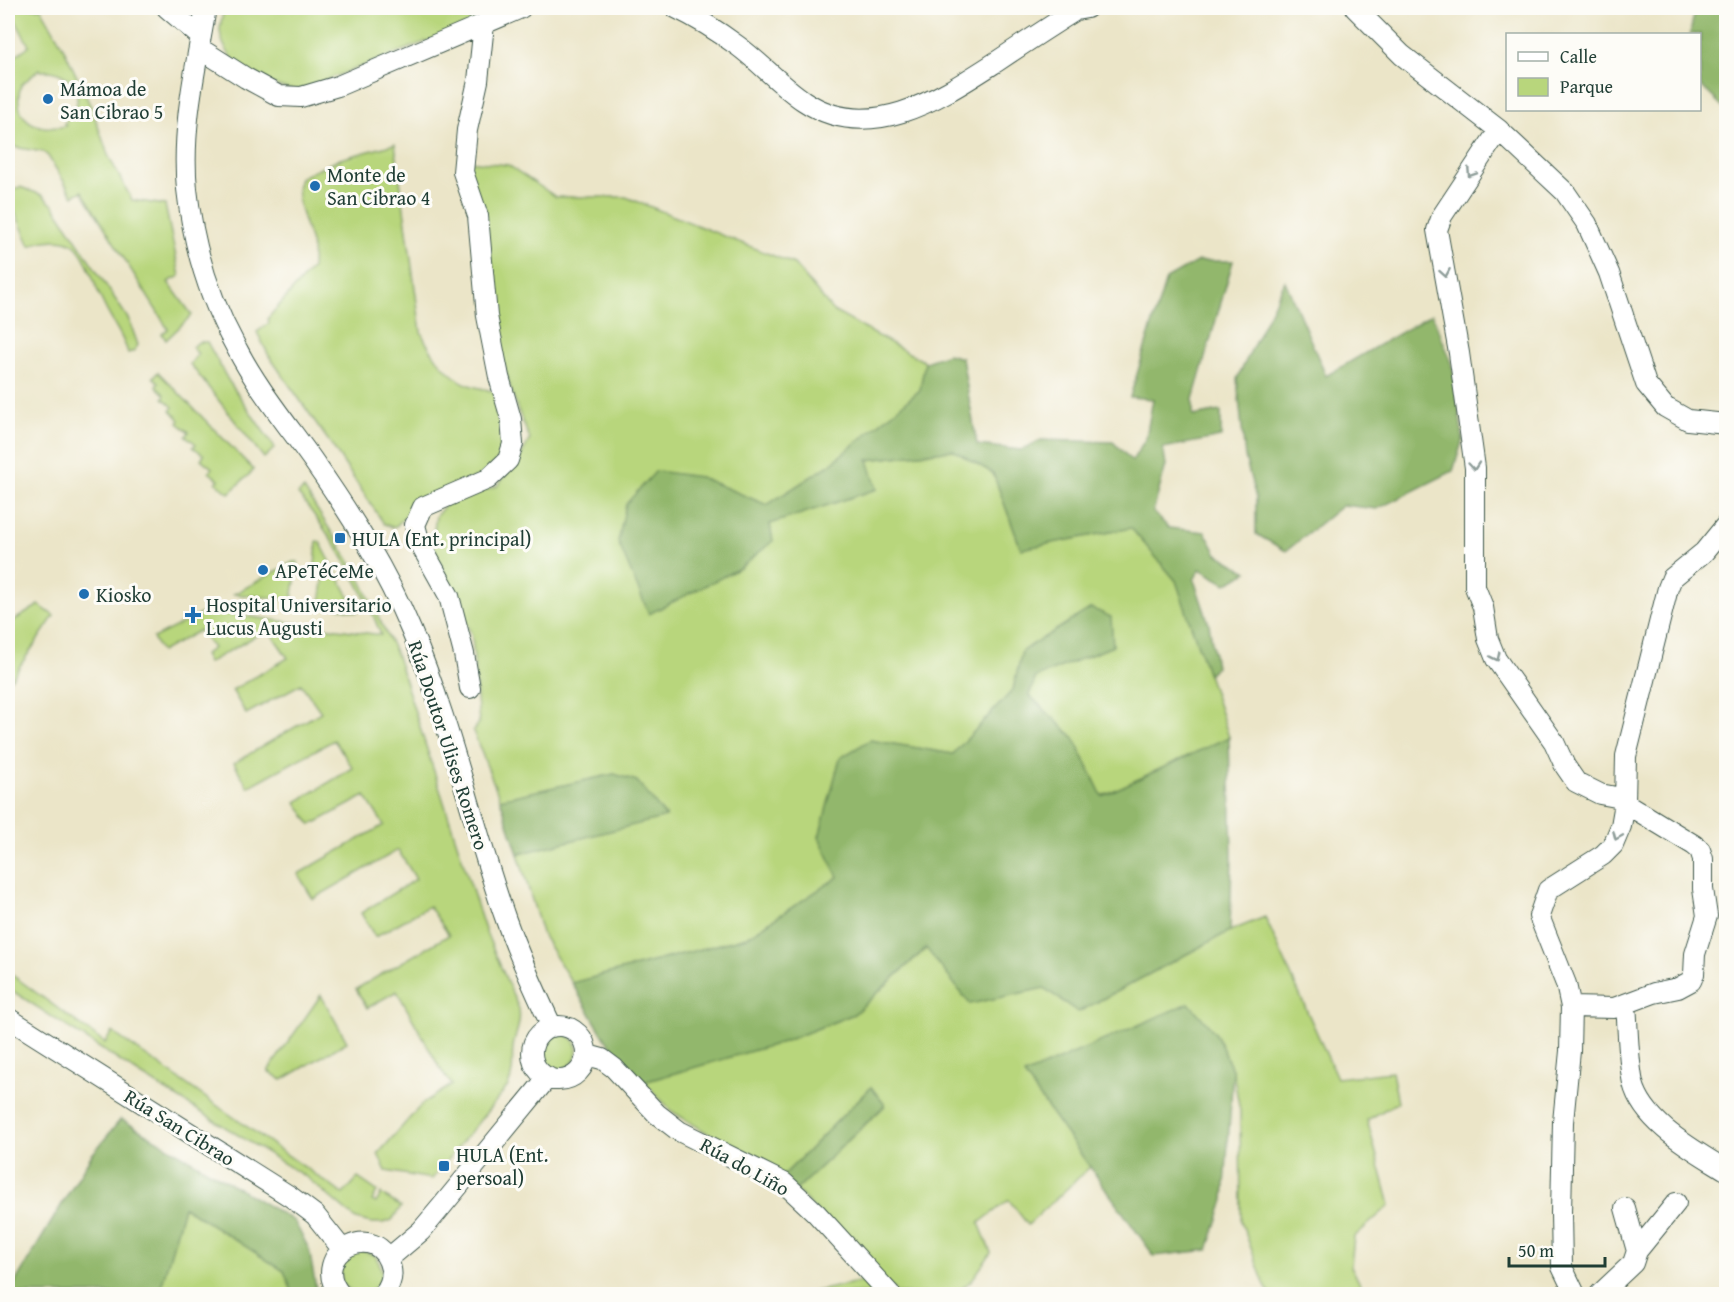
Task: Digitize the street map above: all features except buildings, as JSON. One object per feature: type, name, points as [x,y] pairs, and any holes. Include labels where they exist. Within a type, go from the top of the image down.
[{"type":"street","points":[[167,8],[200,43],[279,96],[301,97],[339,86],[521,8]]},
{"type":"street","name":"Rúa Doutor Ulises Romero","points":[[206,8],[186,137],[187,188],[195,240],[203,272],[240,355],[346,508],[391,584],[428,670],[506,920],[552,1027]]},
{"type":"street","points":[[676,8],[738,46],[803,100],[825,113],[858,119],[886,116],[922,106],[960,85],[1076,10],[1087,8]]},
{"type":"street","points":[[1355,8],[1402,55],[1499,130],[1565,192],[1587,224],[1609,273],[1646,384],[1665,407],[1688,420],[1726,424]]},
{"type":"street","points":[[470,688],[449,596],[420,544],[415,525],[423,507],[488,479],[508,460],[513,444],[511,419],[499,377],[487,315],[478,216],[463,172],[467,130],[478,81],[483,24]]},
{"type":"street","points":[[1499,130],[1442,216],[1437,230],[1459,353],[1475,468],[1475,587],[1483,607],[1488,639],[1496,659],[1554,742],[1565,766],[1576,782],[1600,794],[1617,797],[1700,850],[1703,859],[1703,889],[1707,916],[1695,954],[1694,974],[1691,981],[1678,988],[1654,993],[1614,1008],[1571,1008]]},
{"type":"street","points":[[1575,1294],[1562,1267],[1561,1224],[1563,1122],[1570,1051],[1571,1008],[1566,984],[1539,916],[1548,890],[1603,855],[1613,845],[1621,826],[1625,802],[1626,756],[1668,588],[1672,578],[1704,552],[1726,525]]},
{"type":"street","points":[[1626,1004],[1633,1082],[1639,1098],[1650,1114],[1682,1142],[1726,1170]]},
{"type":"street","name":"Rúa San Cibrao","points":[[8,1018],[291,1197],[315,1215],[342,1249]]},
{"type":"street","points":[[552,1027],[567,1027],[580,1035],[587,1055],[584,1064],[573,1077],[556,1080],[548,1077],[536,1066],[532,1050],[539,1035],[552,1027]]},
{"type":"street","name":"Rúa do Liño","points":[[587,1055],[602,1059],[614,1068],[657,1114],[679,1131],[784,1183],[816,1213],[890,1294]]},
{"type":"street","points":[[388,1258],[421,1231],[548,1077]]},
{"type":"street","points":[[1600,1294],[1633,1263],[1637,1251],[1676,1203]]},
{"type":"street","points":[[1625,1208],[1637,1251]]},
{"type":"street","points":[[340,1294],[332,1281],[332,1266],[342,1249],[352,1244],[368,1243],[379,1248],[388,1258],[392,1272],[391,1282],[382,1294]]},
{"type":"green space","points":[[9,8],[41,8],[63,47],[92,109],[108,155],[132,200],[165,205],[180,276],[168,282],[192,315],[166,340],[162,334],[168,329],[82,191],[73,196],[48,156],[43,152],[8,146],[8,61],[29,46]],"holes":[[[40,69],[41,71],[52,71],[62,75],[75,88],[76,105],[64,123],[66,126],[36,125],[23,115],[19,97],[21,85]]]},
{"type":"green space","points":[[224,8],[513,8],[298,91],[261,79],[238,64],[223,43],[220,31]]},
{"type":"green space","points":[[1698,8],[1726,8],[1726,110],[1701,86],[1701,33],[1690,33]]},
{"type":"green space","points":[[395,144],[421,332],[434,355],[453,376],[469,385],[497,392],[504,444],[500,457],[486,473],[421,501],[396,526],[392,527],[384,524],[269,356],[257,332],[269,323],[268,318],[312,268],[312,248],[299,203],[298,185],[301,177],[340,159]]},
{"type":"green space","points":[[468,161],[508,165],[556,197],[626,197],[794,264],[833,311],[925,362],[920,390],[828,466],[767,505],[700,477],[649,613],[740,568],[770,524],[877,489],[867,460],[953,450],[993,473],[1021,549],[1131,528],[1177,581],[1229,737],[1102,796],[1074,738],[1029,695],[1036,677],[1113,646],[1022,651],[1013,690],[953,754],[870,740],[819,837],[839,877],[747,937],[572,983],[543,936],[518,854],[666,816],[614,774],[500,799],[473,731],[479,723],[472,636],[432,544],[436,516],[447,503],[497,486],[520,457],[530,439],[506,373],[497,338]]},
{"type":"green space","points":[[20,187],[42,195],[54,206],[129,320],[138,345],[134,351],[128,353],[79,250],[65,241],[52,240],[30,246],[8,196],[8,191]]},
{"type":"green space","points":[[1198,261],[1233,261],[1193,399],[1193,416],[1221,411],[1221,437],[1163,448],[1166,465],[1153,512],[1169,528],[1205,532],[1217,554],[1247,572],[1226,584],[1200,569],[1194,580],[1209,624],[1216,667],[1208,675],[1176,581],[1131,528],[1021,549],[993,473],[953,450],[868,460],[877,489],[770,524],[773,541],[740,568],[649,614],[618,542],[626,504],[656,471],[700,477],[767,505],[828,466],[920,390],[925,362],[948,354],[962,358],[977,445],[1021,450],[1041,440],[1113,442],[1132,461],[1146,438],[1153,399],[1130,397],[1166,279]]},
{"type":"green space","points":[[1285,281],[1326,376],[1432,314],[1452,363],[1463,439],[1453,471],[1377,509],[1343,505],[1286,551],[1256,534],[1256,498],[1245,457],[1237,379]]},
{"type":"green space","points":[[199,342],[207,342],[228,380],[275,448],[264,458],[190,364],[198,354],[192,347]]},
{"type":"green space","points":[[158,372],[254,470],[229,493],[216,483],[219,480],[209,472],[212,468],[201,459],[204,455],[193,447],[196,444],[186,436],[189,432],[178,423],[180,420],[171,410],[173,407],[163,398],[165,395],[156,386],[159,383],[153,377]]},
{"type":"green space","points":[[304,489],[358,574],[397,656],[485,930],[519,1009],[512,1074],[508,1086],[432,1179],[386,1171],[378,1154],[423,1103],[452,1085],[441,1070],[397,991],[367,1008],[356,989],[449,935],[429,906],[375,937],[361,913],[416,879],[398,850],[313,899],[298,874],[384,825],[365,796],[311,825],[296,802],[353,768],[334,740],[248,787],[234,763],[321,712],[301,684],[246,714],[232,690],[288,658],[268,629],[208,663],[204,655],[213,648],[200,630],[161,652],[153,638],[219,605],[223,613],[381,635],[365,597],[346,562],[298,494]]},
{"type":"green space","points":[[317,541],[320,542],[357,612],[320,604],[325,568],[315,566]]},
{"type":"green space","points":[[293,562],[298,562],[292,600],[234,594]]},
{"type":"green space","points":[[39,605],[54,616],[11,679],[8,676],[8,624]]},
{"type":"green space","points":[[1091,608],[1111,617],[1113,646],[1036,677],[1029,695],[1074,738],[1102,796],[1229,737],[1232,856],[1230,931],[1078,1012],[1044,988],[970,1004],[926,948],[854,1014],[783,1042],[644,1082],[606,1040],[572,983],[747,937],[838,877],[819,837],[840,758],[870,740],[953,754],[1013,690],[1022,651]]},
{"type":"green space","points":[[614,774],[637,781],[666,817],[518,854],[500,799]]},
{"type":"green space","points":[[1265,917],[1337,1078],[1392,1072],[1398,1102],[1367,1120],[1390,1205],[1354,1237],[1351,1266],[1365,1294],[1270,1294],[1265,1286],[1241,1221],[1240,1111],[1233,1072],[1216,1034],[1025,1076],[1090,1167],[1028,1225],[1009,1200],[979,1223],[991,1253],[972,1280],[955,1294],[898,1294],[796,1190],[885,1106],[871,1087],[781,1178],[673,1112],[644,1082],[783,1042],[854,1014],[927,948],[970,1004],[1044,988],[1078,1012],[1230,931]]},
{"type":"green space","points":[[8,972],[105,1043],[112,1032],[343,1194],[358,1178],[377,1191],[372,1201],[376,1203],[381,1194],[401,1207],[392,1220],[383,1223],[356,1219],[306,1177],[141,1075],[8,988]]},
{"type":"green space","points":[[321,995],[347,1042],[282,1080],[268,1071]]},
{"type":"green space","points":[[1189,1003],[1216,1034],[1233,1072],[1224,1200],[1208,1250],[1154,1256],[1024,1075]]},
{"type":"green space","points":[[559,1033],[571,1039],[577,1051],[571,1063],[559,1069],[547,1063],[541,1051],[547,1039]]},
{"type":"green space","points":[[871,1087],[885,1105],[796,1190],[781,1178]]},
{"type":"green space","points":[[121,1119],[294,1221],[309,1249],[317,1294],[293,1294],[284,1271],[184,1207],[159,1294],[8,1294],[91,1156]]},
{"type":"green space","points":[[184,1207],[284,1271],[293,1294],[159,1294]]},
{"type":"green space","points":[[359,1250],[375,1255],[382,1273],[381,1280],[373,1289],[360,1293],[348,1289],[343,1284],[340,1265]]},
{"type":"green space","points":[[867,1280],[877,1294],[804,1294]]},
{"type":"place","name":"Mámoa de San Cibrao 5","points":[[48,99]]},
{"type":"place","name":"Monte de San Cibrao 4","points":[[315,186]]},
{"type":"place","name":"HULA (Ent. principal)","points":[[340,538]]},
{"type":"place","name":"APeTéCeMe","points":[[263,570]]},
{"type":"place","name":"Kiosko","points":[[84,594]]},
{"type":"place","name":"Hospital Universitario Lucus Augusti","points":[[193,615]]},
{"type":"place","name":"HULA (Ent. persoal)","points":[[444,1166]]}]
